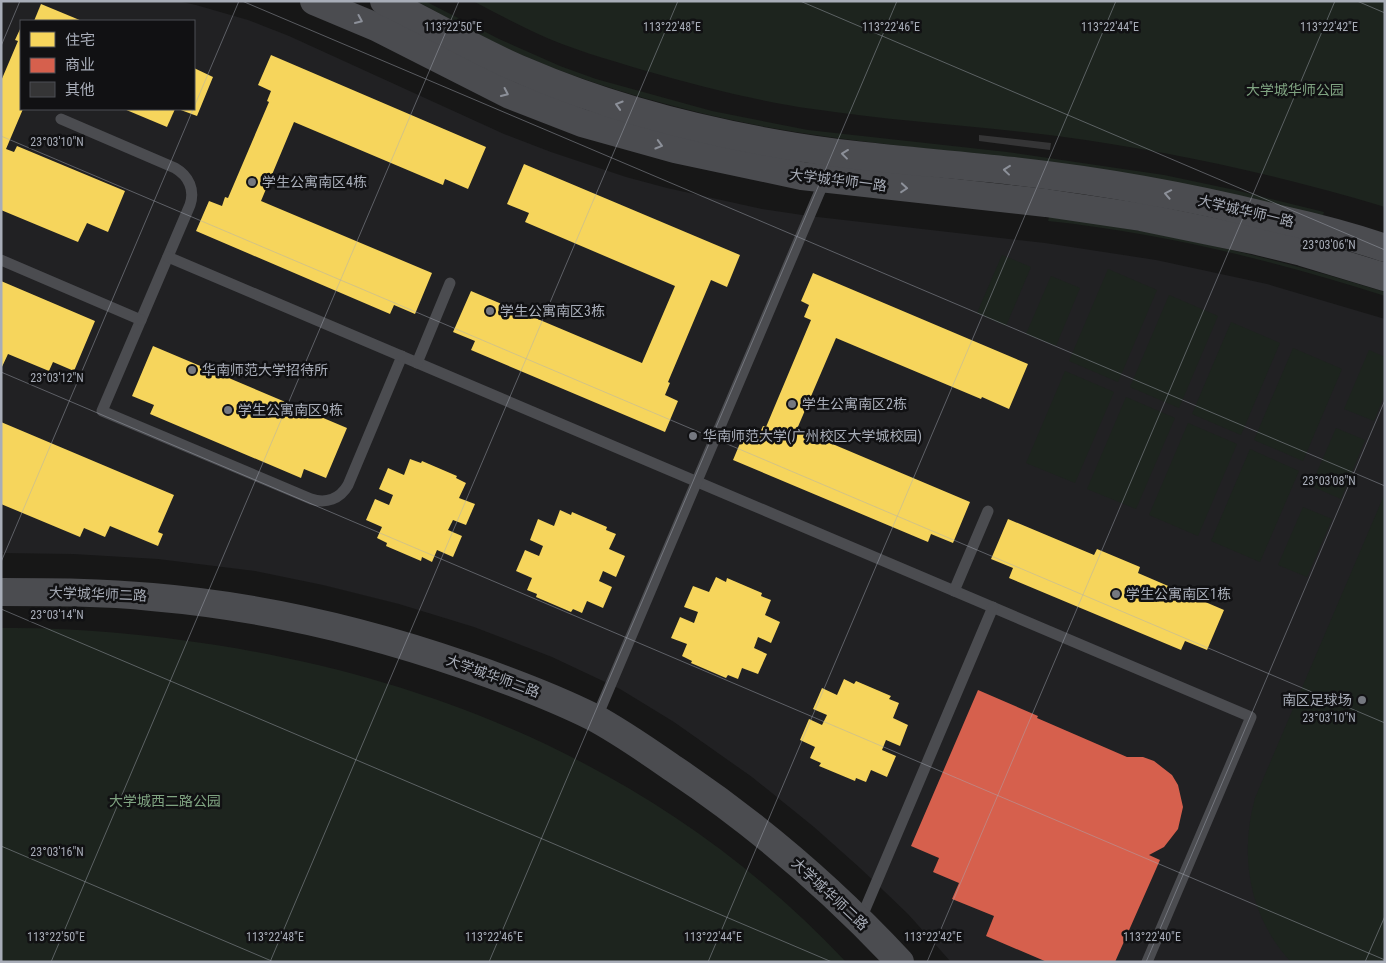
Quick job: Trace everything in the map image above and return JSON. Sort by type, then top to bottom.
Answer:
[{"type":"street","name":"大学城华师一路","points":[[314,1],[376,27],[510,95],[582,123],[702,156],[773,171],[825,179],[1046,203],[1141,217],[1282,248],[1385,277]]},
{"type":"street","name":"大学城华师一路","points":[[384,1],[490,56],[554,84],[619,105],[708,129],[778,144],[831,152],[1012,171],[1146,190],[1326,230],[1385,248]]},
{"type":"street","name":"大学城华师二路","points":[[1,592],[72,592],[154,597],[248,609],[315,622],[388,641],[436,655],[528,688],[596,719],[653,754],[729,807],[813,877],[900,962]]},
{"type":"lane","points":[[61,119],[175,168],[187,178],[191,189],[192,200],[102,411],[320,502],[336,498],[348,485],[402,356]]},
{"type":"lane","points":[[596,719],[825,179]]},
{"type":"lane","points":[[168,257],[1251,717],[1147,962]]},
{"type":"lane","points":[[1,260],[141,320]]},
{"type":"lane","points":[[417,363],[450,283]]},
{"type":"lane","points":[[954,591],[988,510]]},
{"type":"lane","points":[[860,921],[993,608]]},
{"type":"shaded area","name":"华南师范大学(广州校区大学城校园)","points":[[1,1],[177,1],[196,5],[248,20],[289,36],[504,134],[626,177],[667,188],[762,209],[809,216],[1045,243],[1156,260],[1267,284],[1385,319],[1385,962],[951,962],[908,914],[860,868],[814,827],[752,777],[674,722],[620,689],[552,657],[474,627],[399,604],[323,585],[255,571],[158,559],[73,554],[1,553]]},
{"type":"green space","points":[[416,1],[425,1],[499,39],[560,66],[596,79],[712,111],[808,130],[1007,152],[1164,175],[1324,212],[1323,216],[1256,200],[1123,173],[795,132],[709,115],[618,90],[551,67],[514,52]]},
{"type":"green space","name":"大学城华师公园","points":[[473,1],[1385,1],[1385,207],[1304,184],[1181,156],[1057,136],[843,113],[792,106],[749,97],[664,76],[575,49],[536,33]]},
{"type":"green space","points":[[1049,217],[1134,230],[1218,247],[1302,268],[1385,292],[1385,296],[1303,271],[1219,250],[1134,233],[1048,221]]},
{"type":"green space","points":[[1002,255],[1031,267],[1006,326],[977,313]]},
{"type":"green space","points":[[1108,269],[1157,290],[1118,382],[1069,361]]},
{"type":"green space","points":[[1051,276],[1080,288],[1056,346],[1026,334]]},
{"type":"green space","points":[[1169,295],[1218,316],[1179,408],[1130,387]]},
{"type":"green space","points":[[1231,322],[1280,343],[1241,435],[1192,414]]},
{"type":"green space","points":[[1293,348],[1342,369],[1303,461],[1254,440]]},
{"type":"green space","points":[[1369,350],[1385,357],[1385,394],[1374,421],[1344,409]]},
{"type":"green space","points":[[1065,371],[1114,392],[1075,483],[1026,463]]},
{"type":"green space","points":[[1126,397],[1175,418],[1136,509],[1087,489]]},
{"type":"green space","points":[[1188,423],[1237,444],[1198,536],[1149,515]]},
{"type":"green space","points":[[1336,428],[1365,440],[1341,499],[1311,486]]},
{"type":"green space","points":[[1250,449],[1299,471],[1260,562],[1211,541]]},
{"type":"green space","points":[[1385,493],[1385,962],[1291,962],[1265,926],[1257,906],[1248,864],[1250,820],[1255,798]]},
{"type":"green space","points":[[1303,507],[1332,519],[1307,577],[1278,565]]},
{"type":"green space","name":"大学城西二路公园","points":[[1,628],[109,632],[216,645],[305,662],[392,685],[477,715],[558,750],[636,793],[710,842],[780,898],[846,962],[1,962]]},
{"type":"building: 住宅","points":[[41,4],[80,20],[34,20]]},
{"type":"building: 住宅","points":[[20,29],[20,110],[23,110],[6,149],[14,152],[17,146],[125,191],[108,232],[87,223],[78,242],[1,210],[1,81],[18,41],[15,40]]},
{"type":"building: 住宅","name":"学生公寓南区4栋","points":[[271,55],[486,147],[468,189],[445,179],[443,185],[294,122],[261,201],[432,273],[415,314],[394,305],[390,314],[196,231],[209,201],[222,206],[225,197],[228,198],[269,102],[267,101],[271,91],[258,85]]},
{"type":"building: 住宅","points":[[195,68],[213,77],[197,116],[181,110],[195,110]]},
{"type":"building: 住宅","points":[[126,110],[175,110],[167,127]]},
{"type":"building: 住宅","name":"学生公寓南区3栋","points":[[524,164],[740,255],[727,287],[711,280],[668,382],[670,383],[665,395],[678,401],[665,432],[471,350],[475,341],[453,332],[471,291],[642,363],[675,286],[525,222],[529,213],[507,204]]},
{"type":"building: 住宅","name":"学生公寓南区2栋","points":[[813,273],[1028,364],[1009,409],[836,338],[797,429],[970,502],[953,543],[931,534],[928,542],[733,460],[746,429],[759,435],[763,426],[766,427],[811,320],[804,317],[809,305],[801,301]]},
{"type":"building: 住宅","points":[[1,281],[95,321],[74,371],[53,362],[49,371],[8,354],[1,369]]},
{"type":"building: 住宅","name":"学生公寓南区9栋","points":[[153,346],[347,428],[326,478],[304,469],[301,478],[150,414],[154,405],[132,396]]},
{"type":"building: 住宅","points":[[1,422],[174,495],[158,532],[163,534],[158,546],[110,526],[105,537],[84,528],[80,537],[1,504]]},
{"type":"building: 住宅","points":[[410,459],[421,463],[422,461],[457,476],[456,478],[466,483],[459,498],[475,504],[466,525],[453,520],[448,530],[462,536],[453,557],[437,550],[432,562],[422,557],[421,561],[386,546],[387,543],[377,538],[382,527],[366,520],[375,499],[389,505],[393,495],[379,489],[388,468],[404,475]]},
{"type":"building: 住宅","points":[[560,510],[571,515],[572,512],[607,527],[606,530],[616,534],[609,549],[625,556],[616,577],[603,571],[599,581],[612,587],[603,608],[587,601],[582,613],[573,609],[571,612],[536,597],[537,594],[527,590],[532,578],[516,571],[525,550],[539,556],[543,546],[530,540],[538,519],[554,526]]},
{"type":"building: 住宅","name":"学生公寓南区1栋","points":[[1008,519],[1094,555],[1097,549],[1140,567],[1138,573],[1224,610],[1207,650],[1185,641],[1181,650],[1009,578],[1013,568],[991,559]]},
{"type":"building: 住宅","points":[[716,577],[726,582],[727,578],[762,593],[761,596],[771,600],[765,615],[780,622],[771,643],[758,637],[754,648],[767,654],[758,674],[742,668],[738,679],[728,675],[726,678],[691,663],[692,661],[682,656],[687,644],[671,638],[680,617],[694,623],[698,612],[684,607],[693,586],[709,592]]},
{"type":"building: 住宅","points":[[844,679],[854,684],[856,681],[891,696],[889,699],[899,703],[893,718],[908,725],[900,746],[886,740],[882,750],[896,756],[887,777],[871,770],[866,782],[856,778],[855,781],[819,766],[821,763],[810,758],[815,747],[800,740],[809,719],[822,725],[827,715],[813,709],[822,688],[837,695]]},
{"type":"building: 商业","points":[[978,690],[1127,757],[1143,757],[1154,761],[1172,775],[1178,785],[1183,807],[1178,829],[1164,847],[1149,855],[1160,860],[1115,962],[1047,962],[986,936],[994,916],[952,899],[959,883],[933,872],[939,858],[911,846]]},
{"type":"building: 其他","points":[[979,135],[1051,143],[1050,150],[979,141]]},
{"type":"place","name":"学生公寓南区4栋","points":[[252,182]]},
{"type":"place","name":"学生公寓南区3栋","points":[[490,311]]},
{"type":"place","name":"华南师范大学招待所","points":[[192,370]]},
{"type":"place","name":"学生公寓南区2栋","points":[[792,404]]},
{"type":"place","name":"学生公寓南区9栋","points":[[228,410]]},
{"type":"place","name":"华南师范大学(广州校区大学城校园)","points":[[693,436]]},
{"type":"place","name":"学生公寓南区1栋","points":[[1116,594]]},
{"type":"place","name":"南区足球场","points":[[1362,700]]}]
